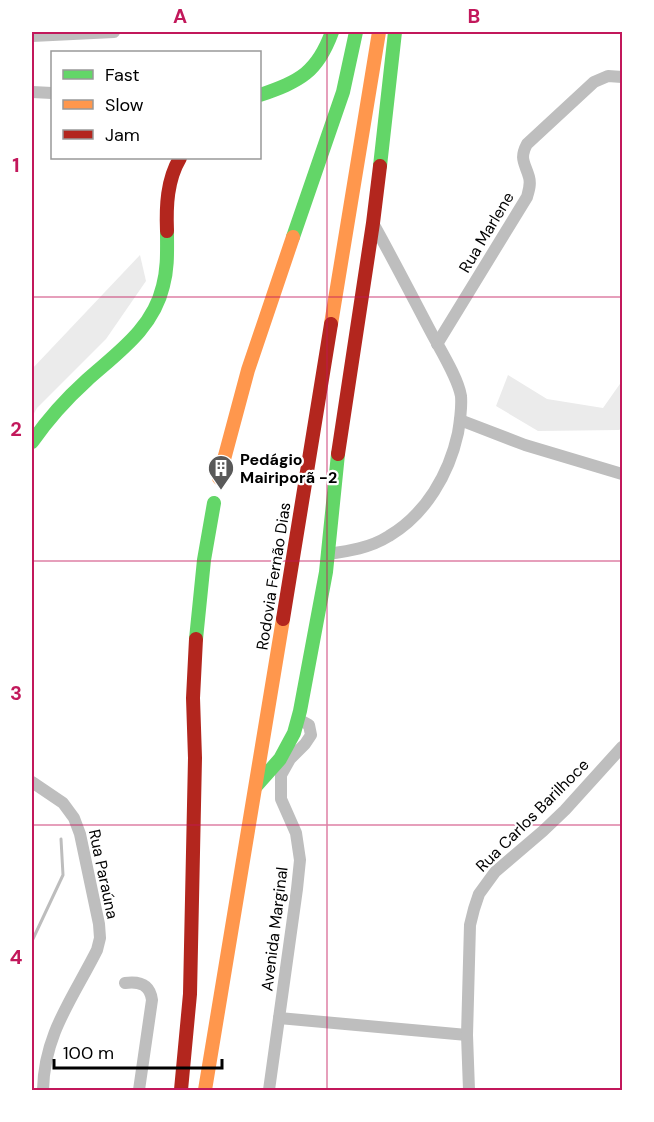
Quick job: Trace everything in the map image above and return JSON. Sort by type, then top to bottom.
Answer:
[{"type":"main road","points":[[261,95],[308,74],[318,63],[332,32]]},
{"type":"main road","points":[[219,478],[248,370],[343,92],[356,32]]},
{"type":"main road","name":"Rodovia Fernão Dias","points":[[205,1090],[379,32]]},
{"type":"main road","points":[[256,786],[280,759],[294,733],[320,605],[328,554],[340,440],[373,223],[395,32]]},
{"type":"main road","points":[[32,442],[64,403],[131,341],[147,323],[158,303],[166,270],[168,208],[172,174],[180,159]]},
{"type":"main road","points":[[181,1090],[190,994],[195,758],[193,698],[197,623],[204,560],[214,503]]},
{"type":"street","points":[[32,36],[114,32]]},
{"type":"street","name":"Rua Marlene","points":[[437,344],[527,197],[530,183],[522,155],[527,144],[594,82],[608,76],[622,77]]},
{"type":"street","points":[[32,92],[51,93]]},
{"type":"street","points":[[328,554],[374,544],[390,536],[424,506],[446,472],[460,420],[461,395],[452,370],[373,223]]},
{"type":"street","points":[[460,420],[525,445],[622,474]]},
{"type":"street","name":"Avenida Marginal","points":[[269,1090],[300,860],[296,833],[281,799],[281,775],[290,759],[311,735],[309,726],[298,719]]},
{"type":"street","name":"Rua Carlos Barilhoce","points":[[469,1090],[467,1035],[470,925],[479,894],[495,872],[566,810],[622,747]]},
{"type":"street","name":"Rua Paraúna","points":[[32,782],[63,803],[74,818],[80,834],[100,938],[97,950],[57,1024],[44,1067],[43,1090]]},
{"type":"street","points":[[125,982],[139,982],[144,985],[151,994],[152,1000],[139,1090]]},
{"type":"street","points":[[279,1018],[467,1035]]},
{"type":"shaded area","points":[[140,255],[146,281],[106,339],[37,408],[32,417],[32,369]]},
{"type":"shaded area","points":[[508,375],[547,399],[603,408],[622,381],[622,428],[619,430],[538,431],[496,406]]},
{"type":"waterway","points":[[32,941],[63,875],[61,839]]},
{"type":"traffic: fast","points":[[261,95],[286,85],[305,74],[320,57],[332,32]]},
{"type":"traffic: fast","points":[[293,237],[343,92],[356,32]]},
{"type":"traffic: fast","points":[[380,166],[395,32]]},
{"type":"traffic: fast","points":[[32,442],[65,402],[122,350],[151,315],[165,279],[167,231]]},
{"type":"traffic: fast","points":[[256,786],[280,759],[294,733],[300,711],[326,572],[338,454]]},
{"type":"traffic: fast","points":[[196,639],[204,560],[214,503]]},
{"type":"traffic: slow","points":[[331,324],[379,32]]},
{"type":"traffic: slow","points":[[219,478],[248,370],[293,237]]},
{"type":"traffic: slow","points":[[205,1090],[283,619]]},
{"type":"traffic: jam","points":[[167,231],[168,193],[172,175],[180,159]]},
{"type":"traffic: jam","points":[[338,454],[380,166]]},
{"type":"traffic: jam","points":[[283,619],[331,324]]},
{"type":"traffic: jam","points":[[181,1090],[190,994],[195,758],[193,698],[196,639]]},
{"type":"place","name":"Pedágio Mairiporã -2","points":[[221,491]]}]
